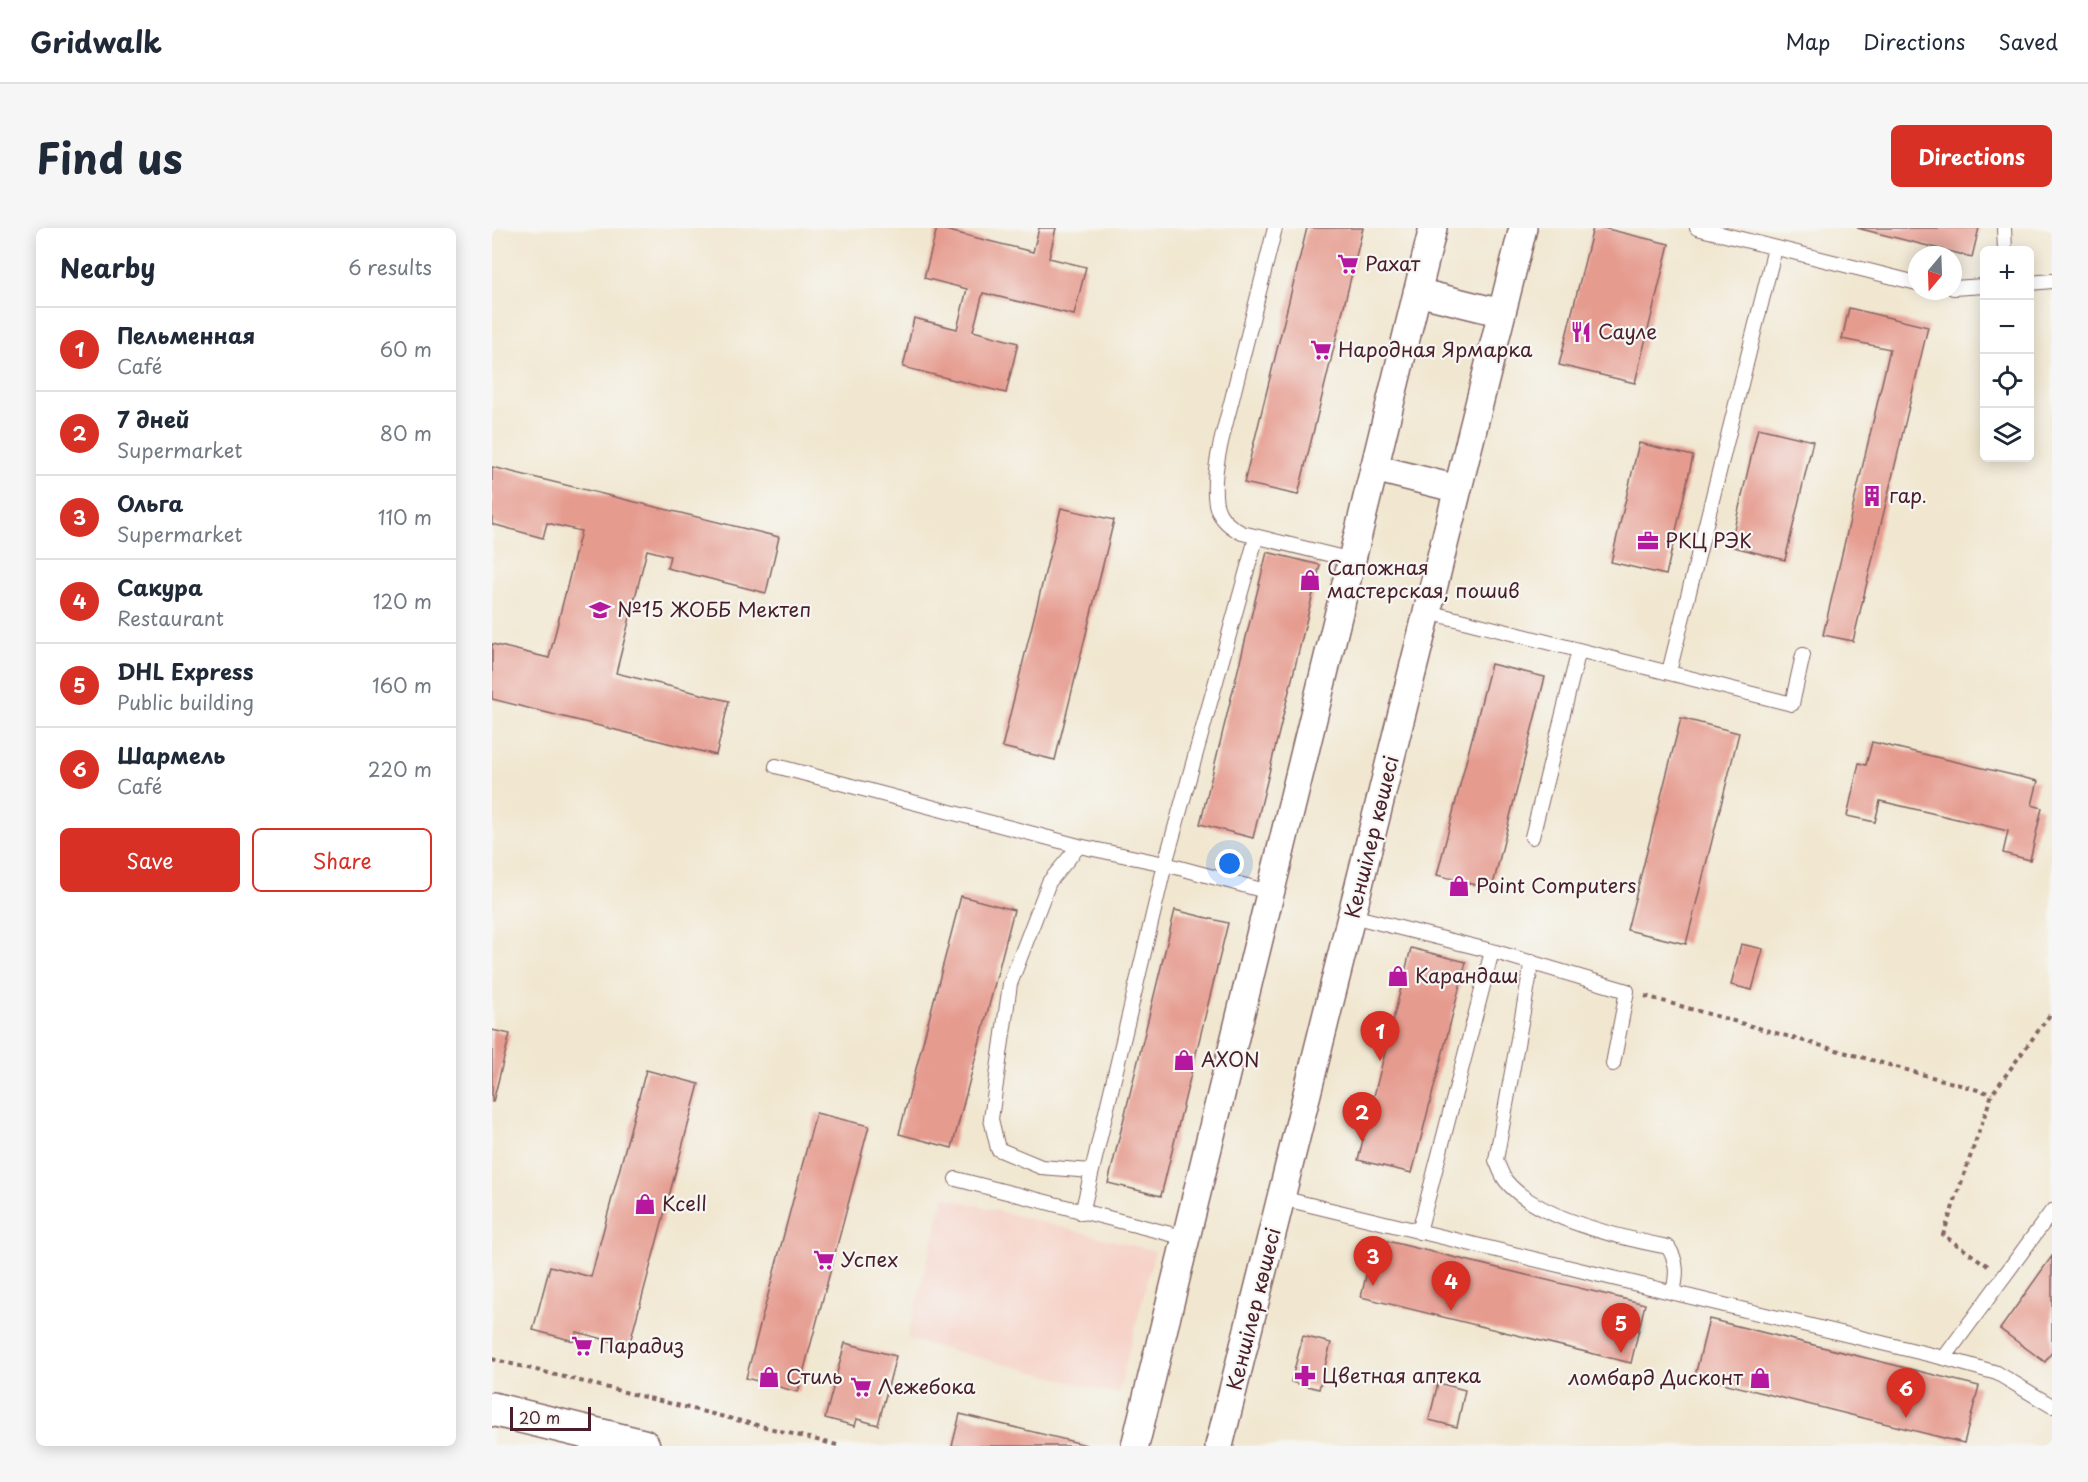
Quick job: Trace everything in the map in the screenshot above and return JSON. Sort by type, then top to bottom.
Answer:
[{"type":"main road","points":[[492,1409],[643,1446]]},
{"type":"street","points":[[1135,1446],[1433,228]]},
{"type":"street","name":"Кеншілер көшесі","points":[[1220,1446],[1523,228]]},
{"type":"street","points":[[1417,292],[1502,313]]},
{"type":"street","points":[[1374,468],[1458,489]]},
{"type":"lane","points":[[1275,228],[1222,441],[1215,478],[1216,505],[1222,519],[1232,528],[1256,538],[1352,560]]},
{"type":"lane","points":[[1697,228],[1908,281]]},
{"type":"lane","points":[[2004,228],[2005,246]]},
{"type":"lane","points":[[1669,672],[1775,248]]},
{"type":"lane","points":[[2034,283],[2052,281]]},
{"type":"lane","points":[[1962,287],[1980,286]]},
{"type":"lane","points":[[1082,1213],[1165,864],[1256,538]]},
{"type":"lane","points":[[1428,612],[1792,704],[1803,655]]},
{"type":"lane","points":[[1532,837],[1579,650]]},
{"type":"lane","points":[[776,766],[1078,846],[1165,864],[1269,892]]},
{"type":"lane","points":[[1078,846],[1049,882],[1010,984],[991,1119],[998,1149],[1041,1167],[1091,1171]]},
{"type":"lane","points":[[1352,916],[1492,951],[1627,991],[1613,1064]]},
{"type":"lane","points":[[1419,1232],[1492,951]]},
{"type":"lane","points":[[1532,962],[1496,1160],[1506,1181],[1527,1198],[1559,1217],[1636,1241],[1668,1247],[1676,1258],[1677,1270],[1673,1293]]},
{"type":"lane","points":[[956,1179],[1186,1239]]},
{"type":"lane","points":[[1281,1198],[1944,1358],[1997,1373],[2052,1406]]},
{"type":"lane","points":[[1944,1358],[2052,1211]]},
{"type":"path","points":[[1627,991],[1992,1094]]},
{"type":"path","points":[[2003,1277],[1943,1235],[1992,1094],[2052,1012]]},
{"type":"path","points":[[492,1359],[841,1446]]},
{"type":"shaded area","points":[[944,1197],[1155,1251],[1118,1394],[907,1339]]},
{"type":"building","points":[[937,228],[1033,252],[1039,228],[1056,228],[1049,258],[1086,267],[1074,315],[983,293],[973,331],[1018,343],[1006,393],[903,367],[914,318],[957,329],[967,289],[924,278]]},
{"type":"building","points":[[1307,228],[1363,228],[1298,495],[1244,483]]},
{"type":"building","points":[[1593,228],[1603,228],[1669,244],[1635,383],[1559,365]]},
{"type":"building","points":[[1857,228],[1979,228],[1972,257],[1962,254],[1962,246],[1928,246]]},
{"type":"building","name":"гар.","points":[[1849,308],[1928,327],[1853,641],[1823,635],[1890,349],[1842,339]]},
{"type":"building","points":[[1758,428],[1813,441],[1785,560],[1730,546]]},
{"type":"building","points":[[1639,443],[1693,456],[1666,575],[1611,562]]},
{"type":"building","points":[[492,467],[779,537],[766,593],[667,568],[670,556],[647,550],[616,673],[729,701],[716,755],[492,699],[492,644],[549,658],[581,531],[547,523],[543,538],[492,524]]},
{"type":"building","points":[[1061,508],[1114,520],[1055,760],[1002,747]]},
{"type":"building","points":[[1267,552],[1320,565],[1253,838],[1200,824]]},
{"type":"building","points":[[1491,664],[1545,677],[1492,889],[1437,875]]},
{"type":"building","points":[[1681,718],[1739,733],[1686,944],[1627,930]]},
{"type":"building","points":[[1872,742],[2038,781],[2032,805],[2042,808],[2030,860],[2003,853],[2008,831],[1880,801],[1875,822],[1847,816],[1859,763],[1866,765]]},
{"type":"building","points":[[961,896],[1014,910],[952,1148],[899,1134]]},
{"type":"building","points":[[1175,910],[1228,923],[1161,1196],[1108,1183]]},
{"type":"building","points":[[1741,944],[1763,949],[1752,990],[1731,985]]},
{"type":"building","points":[[1411,948],[1466,962],[1412,1173],[1358,1160]]},
{"type":"building","points":[[492,1030],[510,1034],[493,1102],[492,1102]]},
{"type":"building","points":[[646,1070],[699,1084],[629,1346],[577,1332],[574,1341],[533,1330],[550,1266],[591,1277]]},
{"type":"building","points":[[816,1113],[869,1126],[798,1392],[746,1378]]},
{"type":"building","points":[[1375,1238],[1645,1304],[1631,1363],[1361,1297]]},
{"type":"building","points":[[2052,1256],[2052,1352],[2045,1362],[2000,1329]]},
{"type":"building","points":[[1709,1319],[1979,1386],[1964,1443],[1695,1376]]},
{"type":"building","points":[[1303,1336],[1331,1343],[1319,1389],[1291,1382]]},
{"type":"building","name":"Лежебока","points":[[845,1343],[896,1356],[878,1425],[857,1419],[855,1426],[825,1418]]},
{"type":"building","points":[[1438,1383],[1465,1390],[1457,1427],[1429,1420]]},
{"type":"building","points":[[960,1414],[1087,1445],[1087,1446],[952,1446]]},
{"type":"place","name":"Рахат","points":[[1348,264]]},
{"type":"place","name":"Сауле","points":[[1581,332]]},
{"type":"place","name":"Народная Ярмарка","points":[[1321,350]]},
{"type":"place","name":"гар.","points":[[1872,496]]},
{"type":"place","name":"РКЦ РЭК","points":[[1648,541]]},
{"type":"place","name":"Сапожная мастерская, пошив","points":[[1310,580]]},
{"type":"place","name":"№15 ЖОББ Мектеп","points":[[600,610]]},
{"type":"place","name":"Point Computers","points":[[1459,886]]},
{"type":"place","name":"Карандаш","points":[[1398,976]]},
{"type":"place","name":"AXON","points":[[1184,1060]]},
{"type":"place","name":"Пельменная","points":[[1380,1061]]},
{"type":"place","name":"7 дней","points":[[1362,1142]]},
{"type":"place","name":"Kcell","points":[[645,1204]]},
{"type":"place","name":"Успех","points":[[824,1260]]},
{"type":"place","name":"Ольга","points":[[1373,1286]]},
{"type":"place","name":"Сакура","points":[[1451,1311]]},
{"type":"place","name":"Парадиз","points":[[582,1346]]},
{"type":"place","name":"DHL Express","points":[[1621,1353]]},
{"type":"place","name":"Цветная аптека","points":[[1305,1376]]},
{"type":"place","name":"Стиль","points":[[769,1377]]},
{"type":"place","name":"ломбард Дисконт","points":[[1760,1378]]},
{"type":"place","name":"Лежебока","points":[[861,1387]]},
{"type":"place","name":"Шармель","points":[[1906,1418]]}]
